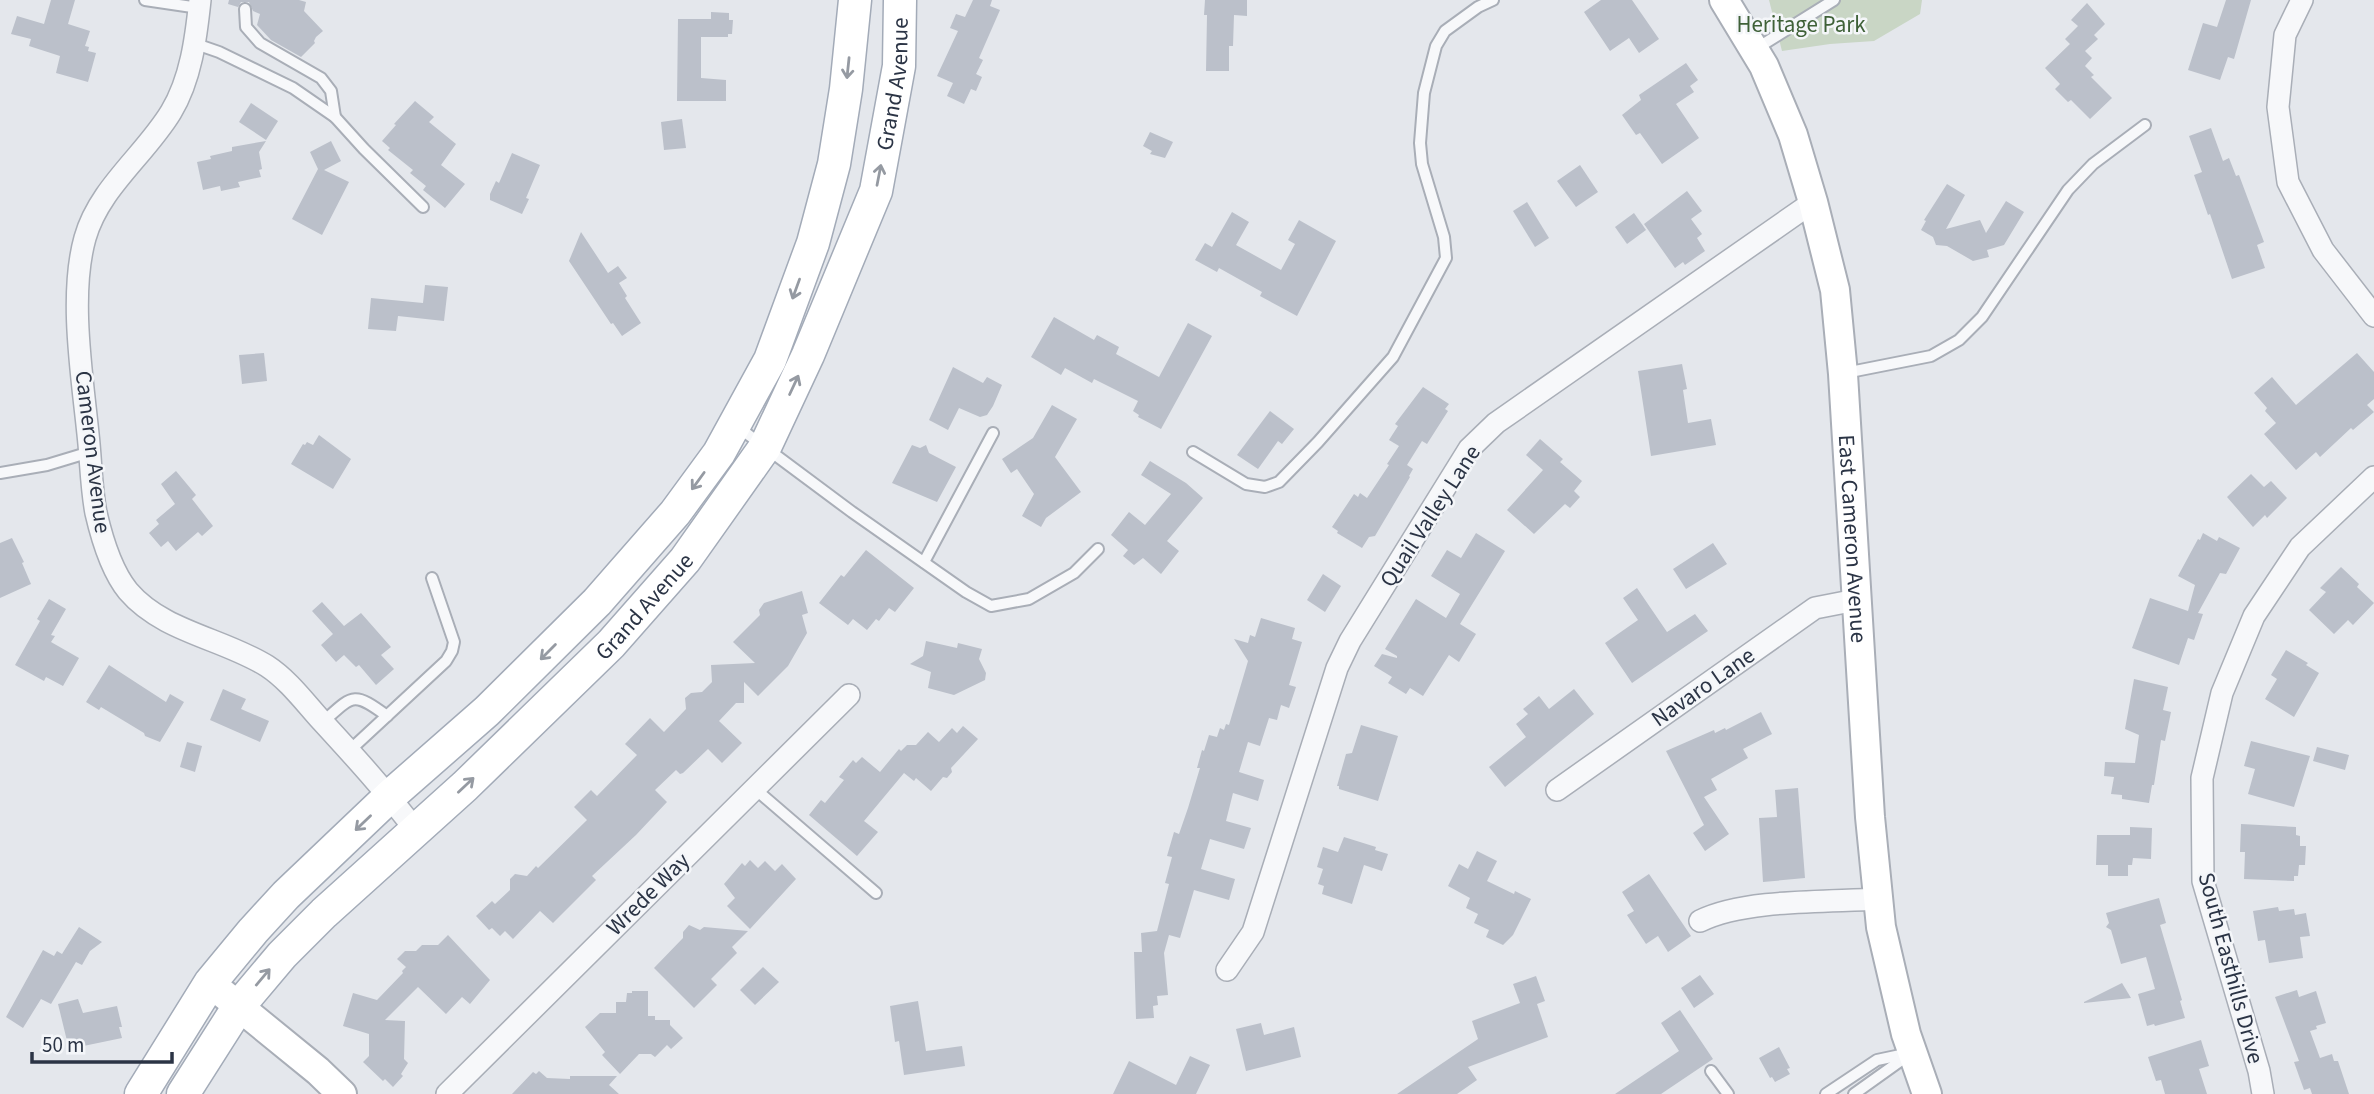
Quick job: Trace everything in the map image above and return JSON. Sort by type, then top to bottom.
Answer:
[{"type":"main road","name":"Grand Avenue","points":[[141,1094],[210,983],[286,895],[390,796],[487,711],[597,602],[675,513],[719,453],[733,423],[770,360],[813,243],[834,163],[846,89],[855,0]]},
{"type":"main road","name":"Grand Avenue","points":[[183,1094],[239,1006],[282,955],[465,786],[611,643],[685,560],[765,447],[808,355],[876,191],[899,66],[900,0]]},
{"type":"main road","name":"East Cameron Avenue","points":[[1724,0],[1764,66],[1793,135],[1814,202],[1835,290],[1843,374],[1869,806],[1881,927],[1906,1034],[1927,1094]]},
{"type":"main road","points":[[210,983],[318,1070],[342,1094]]},
{"type":"street","points":[[2302,0],[2285,35],[2278,107],[2288,183],[2323,250],[2374,316]]},
{"type":"street","name":"Cameron Avenue","points":[[199,4],[185,83],[173,110],[104,198],[85,237],[78,280],[80,359],[96,511],[107,553],[127,589],[151,613],[244,653],[269,667],[290,686],[390,796],[416,831]]},
{"type":"street","name":"Quail Valley Lane","points":[[1227,970],[1253,932],[1337,668],[1350,641],[1469,449],[1496,423],[1814,202]]},
{"type":"street","name":"South Easthills Drive","points":[[2263,1094],[2259,1071],[2203,881],[2202,778],[2222,693],[2254,616],[2300,547],[2374,477]]},
{"type":"street","name":"Navaro Lane","points":[[1557,790],[1815,608],[1856,600]]},
{"type":"street","name":"Wrede Way","points":[[446,1094],[849,695]]},
{"type":"street","points":[[1700,921],[1718,912],[1746,907],[1878,899]]},
{"type":"lane","points":[[145,0],[199,4]]},
{"type":"lane","points":[[1193,452],[1246,484],[1265,487],[1279,482],[1393,357],[1446,258],[1444,237],[1422,163],[1420,143],[1424,93],[1436,46],[1445,31],[1478,7],[1493,0]]},
{"type":"lane","points":[[1754,50],[1834,0]]},
{"type":"lane","points":[[246,9],[246,27],[260,43],[321,78],[331,91],[335,117]]},
{"type":"lane","points":[[194,43],[219,52],[293,88],[335,117],[423,206]]},
{"type":"lane","points":[[1843,374],[1931,356],[1959,340],[1982,317],[2068,190],[2093,164],[2145,125]]},
{"type":"lane","points":[[733,423],[852,512],[990,606],[1030,599],[1074,573],[1098,549]]},
{"type":"lane","points":[[924,562],[993,433]]},
{"type":"lane","points":[[0,474],[47,465],[90,452]]},
{"type":"lane","points":[[349,751],[446,661],[452,651],[454,642],[451,631],[432,578]]},
{"type":"lane","points":[[323,722],[349,700],[357,698],[387,716]]},
{"type":"lane","points":[[754,788],[876,893]]},
{"type":"lane","points":[[1826,1094],[1877,1060],[1912,1052]]},
{"type":"lane","points":[[1853,1094],[1912,1052]]},
{"type":"lane","points":[[1711,1071],[1728,1094]]},
{"type":"green space","name":"Heritage Park","points":[[1769,0],[1922,0],[1920,14],[1874,41],[1782,51]]},
{"type":"building","points":[[51,0],[75,0],[68,24],[90,31],[85,46],[89,47],[88,51],[96,53],[88,82],[56,73],[60,56],[29,46],[31,39],[11,34],[17,16],[44,24]]},
{"type":"building","points":[[229,0],[306,2],[304,11],[323,31],[301,57],[271,40],[257,25],[260,14],[253,11],[249,2],[241,2],[238,7],[228,4]]},
{"type":"building","points":[[973,0],[992,0],[990,6],[1000,10],[979,58],[983,60],[976,74],[982,77],[976,91],[971,89],[964,104],[947,96],[953,83],[937,76],[958,31],[950,28],[956,14],[965,17]]},
{"type":"building","points":[[1205,0],[1247,0],[1247,16],[1234,15],[1233,46],[1229,46],[1229,71],[1206,71]]},
{"type":"building","points":[[1601,0],[1632,0],[1659,39],[1639,53],[1629,38],[1610,51],[1584,12]]},
{"type":"building","points":[[2226,0],[2251,0],[2234,59],[2228,57],[2220,80],[2188,70],[2203,23],[2217,27]]},
{"type":"building","points":[[2087,3],[2105,24],[2094,35],[2098,39],[2085,51],[2092,58],[2085,66],[2094,75],[2091,77],[2112,98],[2090,119],[2055,89],[2060,84],[2045,68],[2070,44],[2065,39],[2078,26],[2071,20]]},
{"type":"building","points":[[711,12],[729,13],[729,20],[733,20],[732,34],[728,34],[728,37],[701,37],[701,78],[726,80],[726,101],[677,101],[678,19],[711,19]]},
{"type":"building","points":[[1686,63],[1698,80],[1690,86],[1694,92],[1676,104],[1699,138],[1662,164],[1640,133],[1636,135],[1622,115],[1641,100],[1639,95]]},
{"type":"building","points":[[415,101],[434,117],[429,122],[456,144],[441,165],[465,184],[445,208],[423,190],[426,186],[410,173],[413,170],[388,150],[390,148],[382,141]]},
{"type":"building","points":[[251,103],[278,121],[266,140],[239,122]]},
{"type":"building","points":[[682,119],[686,148],[664,150],[661,122]]},
{"type":"building","points":[[2211,128],[2223,161],[2229,158],[2236,176],[2239,175],[2264,242],[2257,245],[2265,268],[2232,279],[2194,175],[2202,172],[2189,136]]},
{"type":"building","points":[[1150,132],[1173,142],[1165,158],[1150,154],[1152,151],[1143,146]]},
{"type":"building","points":[[266,141],[259,152],[261,177],[238,182],[240,187],[221,191],[220,186],[203,190],[197,162],[232,151],[232,147]]},
{"type":"building","points":[[331,141],[341,161],[324,170],[349,182],[322,235],[292,219],[318,169],[310,152]]},
{"type":"building","points":[[512,153],[540,165],[522,214],[490,200],[496,181],[499,183]]},
{"type":"building","points":[[1580,165],[1598,192],[1576,207],[1557,181]]},
{"type":"building","points":[[1947,184],[1965,195],[1946,229],[1980,220],[1986,233],[2006,201],[2024,212],[2004,245],[1987,250],[1989,257],[1973,261],[1947,246],[1936,245],[1933,237],[1921,230],[1926,221],[1924,220]]},
{"type":"building","points":[[1687,191],[1702,211],[1691,219],[1702,234],[1697,238],[1705,251],[1685,265],[1683,262],[1675,268],[1644,224]]},
{"type":"building","points":[[1527,202],[1549,238],[1535,247],[1513,211]]},
{"type":"building","points":[[1232,212],[1249,222],[1236,245],[1281,270],[1295,244],[1288,240],[1299,220],[1336,241],[1297,316],[1260,296],[1262,292],[1219,268],[1217,272],[1195,260],[1205,243],[1212,247]]},
{"type":"building","points":[[1634,213],[1646,230],[1627,244],[1615,227]]},
{"type":"building","points":[[581,232],[608,273],[618,266],[627,278],[619,283],[641,323],[622,336],[569,261]]},
{"type":"building","points":[[425,285],[448,287],[444,321],[398,316],[396,331],[368,329],[371,298],[423,303]]},
{"type":"building","points":[[1054,317],[1094,340],[1097,335],[1119,347],[1116,354],[1159,377],[1188,323],[1212,336],[1161,429],[1138,417],[1133,411],[1138,401],[1094,379],[1092,383],[1065,368],[1061,375],[1031,357]]},
{"type":"building","points":[[264,353],[267,381],[242,384],[239,355]]},
{"type":"building","points":[[2357,353],[2374,372],[2374,399],[2367,405],[2374,412],[2353,430],[2351,428],[2320,457],[2316,452],[2296,470],[2264,434],[2276,423],[2254,393],[2272,377],[2296,405]]},
{"type":"building","points":[[1682,364],[1687,389],[1683,390],[1688,423],[1711,419],[1716,445],[1651,456],[1638,371]]},
{"type":"building","points":[[953,367],[983,383],[987,377],[1002,385],[987,415],[980,417],[959,408],[948,430],[929,420]]},
{"type":"building","points":[[1423,387],[1449,404],[1445,409],[1448,411],[1427,444],[1422,441],[1407,465],[1413,469],[1410,477],[1375,536],[1369,537],[1362,548],[1332,527],[1354,494],[1358,497],[1360,493],[1367,498],[1389,465],[1387,464],[1399,446],[1389,440],[1398,426],[1395,424]]},
{"type":"building","points":[[1052,405],[1077,419],[1055,457],[1081,492],[1046,518],[1041,527],[1022,516],[1034,494],[1017,469],[1011,473],[1002,459],[1033,438]]},
{"type":"building","points":[[1270,411],[1294,429],[1282,444],[1278,441],[1258,469],[1237,455]]},
{"type":"building","points":[[319,435],[351,459],[333,489],[291,464],[303,444],[307,442],[313,445]]},
{"type":"building","points":[[1540,439],[1563,459],[1560,462],[1582,481],[1574,491],[1580,497],[1570,508],[1565,504],[1534,534],[1507,510],[1543,470],[1526,455]]},
{"type":"building","points":[[912,445],[920,448],[926,445],[929,453],[956,467],[937,502],[892,483]]},
{"type":"building","points":[[1150,461],[1186,483],[1203,498],[1167,541],[1179,551],[1161,574],[1143,558],[1134,565],[1123,556],[1128,550],[1111,535],[1129,512],[1145,525],[1171,494],[1141,475]]},
{"type":"building","points":[[176,471],[196,495],[192,499],[213,526],[202,536],[198,532],[176,551],[168,541],[161,547],[149,533],[159,524],[156,520],[175,504],[161,484]]},
{"type":"building","points":[[2251,474],[2264,487],[2271,481],[2287,498],[2267,518],[2265,515],[2253,527],[2227,497]]},
{"type":"building","points":[[1476,533],[1505,551],[1460,624],[1476,634],[1459,662],[1449,655],[1423,696],[1410,688],[1406,694],[1388,683],[1392,677],[1374,666],[1382,654],[1397,658],[1385,649],[1416,599],[1446,618],[1460,594],[1431,576],[1447,550],[1461,558]]},
{"type":"building","points":[[2203,533],[2217,541],[2219,537],[2240,548],[2226,574],[2220,573],[2198,613],[2203,614],[2194,640],[2188,638],[2179,665],[2132,648],[2150,598],[2188,611],[2195,585],[2178,576]]},
{"type":"building","points":[[12,538],[31,584],[0,598],[0,543]]},
{"type":"building","points":[[1713,543],[1727,564],[1686,589],[1673,569]]},
{"type":"building","points":[[866,550],[914,588],[895,612],[889,608],[879,621],[876,619],[867,630],[853,619],[848,625],[819,603],[841,575],[844,577]]},
{"type":"building","points":[[2341,567],[2374,603],[2353,625],[2348,620],[2334,634],[2309,610],[2326,592],[2320,588]]},
{"type":"building","points":[[1323,574],[1341,586],[1325,612],[1307,600]]},
{"type":"building","points":[[1637,588],[1667,632],[1695,614],[1708,631],[1632,683],[1605,643],[1638,620],[1623,598]]},
{"type":"building","points":[[802,591],[808,613],[802,615],[807,633],[788,666],[758,696],[744,682],[744,703],[736,703],[719,721],[742,743],[722,763],[708,749],[683,773],[680,774],[676,770],[655,790],[667,802],[592,876],[596,880],[553,923],[540,911],[513,939],[505,931],[500,936],[492,928],[489,930],[476,916],[492,901],[495,904],[510,890],[510,879],[515,874],[527,876],[536,866],[538,868],[587,820],[574,807],[591,790],[597,796],[637,755],[625,744],[650,718],[664,732],[686,709],[685,698],[691,693],[702,692],[712,682],[711,665],[755,663],[733,642],[760,615],[759,610],[764,603]]},
{"type":"building","points":[[49,599],[66,609],[51,635],[55,636],[51,642],[79,658],[63,686],[46,677],[44,681],[15,665]]},
{"type":"building","points":[[322,602],[344,626],[361,613],[391,647],[381,655],[394,669],[376,685],[359,665],[356,667],[344,655],[336,662],[321,645],[333,634],[312,611]]},
{"type":"building","points":[[1261,618],[1295,628],[1292,639],[1302,642],[1289,685],[1296,687],[1289,708],[1281,705],[1277,720],[1269,718],[1260,746],[1248,742],[1239,772],[1264,780],[1258,801],[1233,793],[1226,821],[1251,828],[1244,849],[1210,839],[1201,869],[1235,879],[1229,900],[1194,890],[1180,938],[1169,935],[1164,953],[1168,995],[1157,996],[1158,1005],[1153,1006],[1154,1018],[1136,1019],[1134,952],[1142,952],[1141,933],[1157,931],[1169,884],[1165,883],[1172,857],[1167,856],[1174,832],[1179,834],[1188,808],[1200,768],[1197,768],[1202,750],[1204,751],[1209,735],[1217,737],[1220,728],[1224,730],[1226,724],[1229,725],[1248,661],[1234,639],[1248,643],[1250,635],[1255,637]]},
{"type":"building","points":[[926,641],[957,648],[958,643],[982,649],[979,659],[986,673],[985,680],[954,695],[928,688],[931,672],[910,664],[923,656]]},
{"type":"building","points":[[2286,650],[2319,673],[2294,717],[2265,699],[2277,679],[2271,675]]},
{"type":"building","points":[[109,665],[166,702],[170,694],[184,702],[160,742],[145,736],[101,707],[99,710],[86,702]]},
{"type":"building","points":[[2134,679],[2168,687],[2163,710],[2171,712],[2165,741],[2161,740],[2149,803],[2122,799],[2122,795],[2111,794],[2114,777],[2104,776],[2105,762],[2135,763],[2139,735],[2125,729]]},
{"type":"building","points":[[223,689],[246,699],[241,709],[269,721],[260,742],[210,720]]},
{"type":"building","points":[[1574,689],[1594,714],[1505,787],[1489,767],[1526,737],[1516,724],[1528,714],[1523,709],[1539,696],[1549,709]]},
{"type":"building","points":[[1761,712],[1772,734],[1743,749],[1748,758],[1711,779],[1717,790],[1704,797],[1729,834],[1705,851],[1693,833],[1704,825],[1666,751],[1714,730],[1715,733],[1725,728],[1726,730]]},
{"type":"building","points":[[1361,725],[1398,736],[1378,801],[1339,789],[1337,786],[1346,754],[1352,753]]},
{"type":"building","points":[[963,726],[978,739],[951,768],[952,772],[947,778],[943,777],[931,791],[916,778],[914,781],[904,773],[864,821],[878,832],[857,856],[809,815],[821,800],[825,803],[844,780],[839,777],[853,760],[856,763],[862,757],[880,772],[899,749],[901,751],[907,745],[916,745],[928,732],[939,742],[952,728],[957,733]]},
{"type":"building","points":[[2251,741],[2310,756],[2294,807],[2248,794],[2255,769],[2244,766]]},
{"type":"building","points":[[187,742],[202,746],[195,772],[180,767]]},
{"type":"building","points":[[2317,747],[2349,755],[2345,770],[2313,761]]},
{"type":"building","points":[[1798,788],[1805,878],[1763,882],[1759,818],[1777,817],[1775,790]]},
{"type":"building","points":[[2241,824],[2296,827],[2300,846],[2306,846],[2305,865],[2299,865],[2298,876],[2294,876],[2294,881],[2244,879],[2245,852],[2240,852]]},
{"type":"building","points":[[2130,827],[2152,828],[2151,859],[2133,858],[2132,865],[2128,865],[2128,876],[2108,876],[2108,865],[2096,865],[2097,835],[2130,835]]},
{"type":"building","points":[[1344,837],[1376,847],[1375,850],[1388,854],[1382,871],[1364,865],[1352,904],[1322,894],[1324,886],[1318,884],[1323,869],[1317,867],[1323,847],[1338,852]]},
{"type":"building","points":[[1477,851],[1497,861],[1487,881],[1531,899],[1513,935],[1503,945],[1486,937],[1489,930],[1474,923],[1478,914],[1466,908],[1470,898],[1448,886],[1459,864],[1468,869]]},
{"type":"building","points":[[750,860],[758,868],[765,861],[775,871],[782,864],[796,879],[750,929],[727,906],[735,898],[724,884],[742,863],[745,866]]},
{"type":"building","points":[[1649,874],[1691,936],[1668,952],[1658,936],[1646,944],[1627,915],[1634,911],[1622,892]]},
{"type":"building","points":[[2159,898],[2166,923],[2160,925],[2185,1018],[2147,1026],[2138,994],[2155,989],[2146,957],[2121,964],[2111,930],[2106,927],[2109,923],[2106,913]]},
{"type":"building","points":[[2278,907],[2279,911],[2294,909],[2295,915],[2306,913],[2310,936],[2300,937],[2303,958],[2269,963],[2265,940],[2258,941],[2253,911]]},
{"type":"building","points":[[689,925],[700,930],[704,927],[748,931],[732,947],[737,953],[711,979],[717,985],[694,1008],[654,968],[683,938],[683,932]]},
{"type":"building","points":[[79,927],[102,942],[90,951],[82,965],[76,962],[51,1004],[41,999],[23,1028],[6,1017],[43,950],[54,956],[57,951],[62,954]]},
{"type":"building","points":[[448,935],[490,980],[470,1004],[462,997],[446,1014],[418,987],[385,1020],[405,1021],[404,1059],[408,1063],[401,1074],[403,1076],[393,1087],[363,1062],[369,1056],[369,1034],[343,1026],[353,993],[377,1000],[403,973],[406,967],[397,959],[405,951],[416,951],[422,945],[438,945]]},
{"type":"building","points":[[763,967],[779,982],[755,1005],[740,990]]},
{"type":"building","points":[[1700,975],[1714,994],[1694,1008],[1681,988]]},
{"type":"building","points":[[1536,976],[1545,1001],[1537,1004],[1548,1037],[1468,1067],[1477,1080],[1457,1094],[1397,1094],[1478,1039],[1472,1021],[1520,1003],[1513,984]]},
{"type":"building","points":[[2122,983],[2131,998],[2084,1003],[2084,1002]]},
{"type":"building","points":[[2297,990],[2299,997],[2316,991],[2326,1023],[2310,1031],[2320,1058],[2332,1054],[2334,1061],[2338,1061],[2349,1094],[2312,1094],[2310,1088],[2304,1090],[2294,1062],[2299,1061],[2275,997]]},
{"type":"building","points":[[648,991],[648,1016],[655,1016],[655,1020],[670,1020],[670,1025],[683,1038],[671,1049],[667,1045],[655,1057],[651,1054],[639,1054],[620,1074],[602,1055],[605,1052],[585,1027],[600,1013],[616,1013],[616,1002],[626,1002],[627,993]]},
{"type":"building","points":[[78,999],[83,1013],[117,1006],[122,1038],[69,1049],[58,1004]]},
{"type":"building","points":[[918,1001],[926,1051],[962,1046],[965,1066],[904,1075],[899,1041],[895,1042],[890,1006]]},
{"type":"building","points":[[1680,1010],[1713,1059],[1661,1094],[1615,1094],[1679,1051],[1661,1023]]},
{"type":"building","points":[[1261,1023],[1264,1035],[1294,1027],[1301,1057],[1246,1071],[1236,1029]]},
{"type":"building","points":[[2201,1040],[2209,1066],[2199,1069],[2207,1094],[2165,1094],[2161,1080],[2156,1081],[2148,1057]]},
{"type":"building","points":[[1779,1047],[1790,1068],[1787,1069],[1790,1074],[1775,1082],[1759,1058]]},
{"type":"building","points":[[1190,1056],[1210,1065],[1196,1094],[1113,1094],[1129,1061],[1176,1085]]},
{"type":"building","points":[[539,1071],[547,1078],[617,1076],[609,1085],[619,1094],[512,1094],[533,1072],[536,1074]]}]
